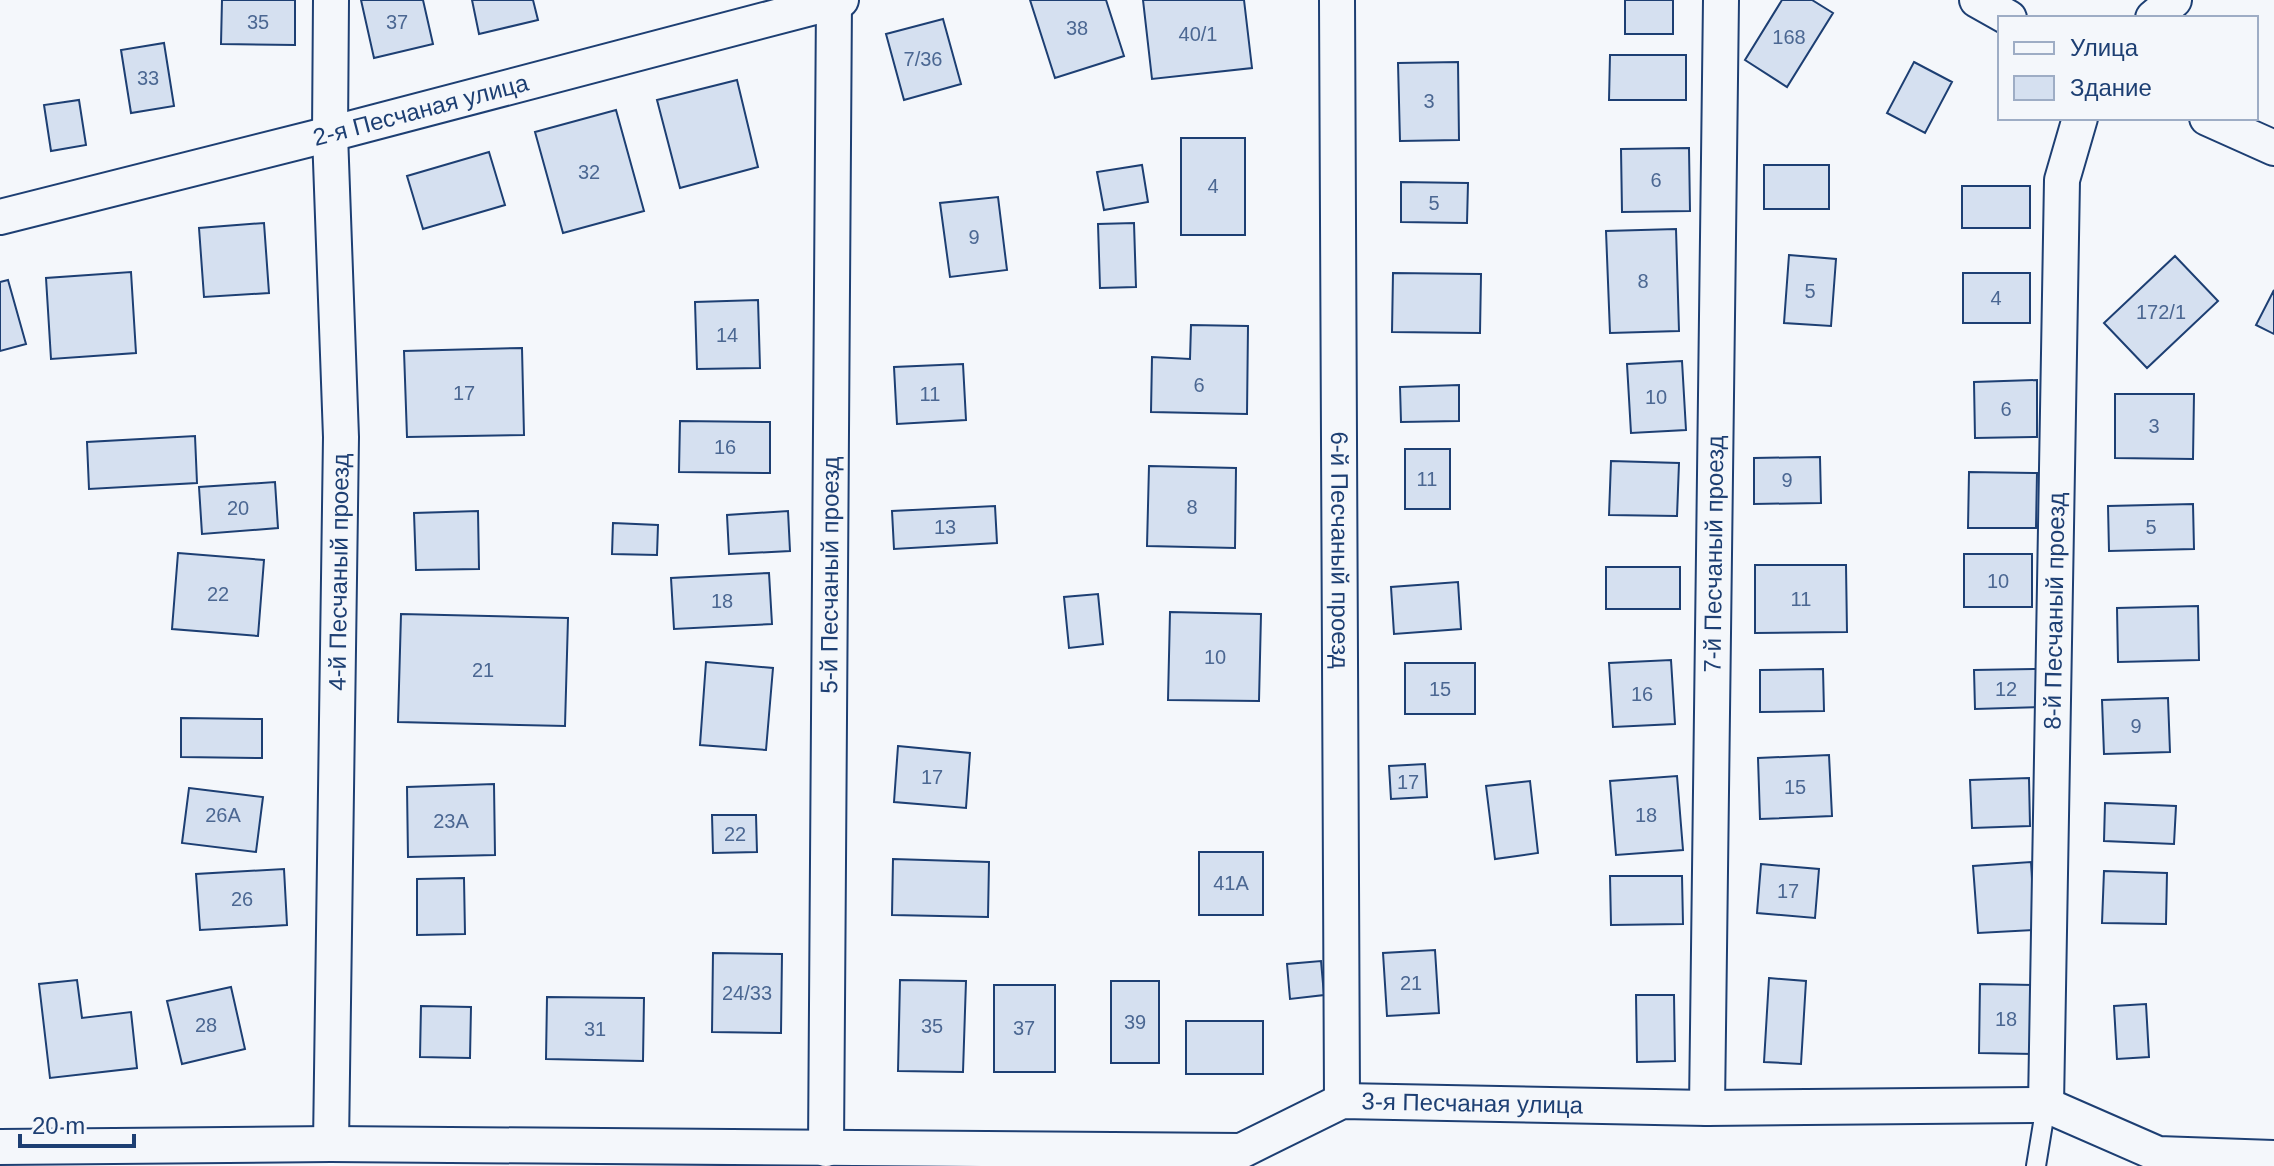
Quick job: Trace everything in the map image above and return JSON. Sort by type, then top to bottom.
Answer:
[{"type":"street","name":"4-й Песчаный проезд","points":[[331,0],[330,134],[341,437],[331,1144]]},
{"type":"street","name":"6-й Песчаный проезд","points":[[1337,0],[1342,1101]]},
{"type":"street","name":"7-й Песчаный проезд","points":[[1707,1108],[1721,0]]},
{"type":"street","points":[[1977,0],[2005,16]]},
{"type":"street","points":[[2155,16],[2174,0]]},
{"type":"street","name":"2-я Песчаная улица","points":[[0,217],[836,1]]},
{"type":"street","name":"5-й Песчаный проезд","points":[[826,1149],[836,1]]},
{"type":"street","name":"8-й Песчаный проезд","points":[[2046,1105],[2062,180],[2079,120]]},
{"type":"street","points":[[2211,120],[2274,148]]},
{"type":"street","name":"3-я Песчаная улица","points":[[0,1147],[331,1144],[530,1156],[826,1149],[1241,1158],[1342,1101],[1707,1108],[2046,1105],[2158,1154],[2274,1158]]},
{"type":"lane","points":[[2036,1166],[2046,1105]]},
{"type":"building","points":[[222,0],[295,0],[295,45],[221,44]]},
{"type":"building","points":[[361,0],[423,0],[433,44],[374,58]]},
{"type":"building","points":[[472,0],[533,0],[538,20],[479,34]]},
{"type":"building","points":[[1030,0],[1106,0],[1124,56],[1055,78]]},
{"type":"building","points":[[1143,0],[1244,0],[1252,68],[1152,79]]},
{"type":"building","points":[[1625,0],[1673,0],[1673,34],[1625,34]]},
{"type":"building","points":[[1782,0],[1812,0],[1833,13],[1787,87],[1745,60]]},
{"type":"building","points":[[943,19],[961,84],[904,100],[886,34]]},
{"type":"building","points":[[164,43],[174,106],[131,113],[121,50]]},
{"type":"building","points":[[1610,55],[1686,55],[1686,100],[1609,100]]},
{"type":"building","points":[[1458,62],[1459,140],[1400,141],[1398,63]]},
{"type":"building","points":[[1914,62],[1952,82],[1925,133],[1887,113]]},
{"type":"building","points":[[737,80],[758,167],[680,188],[657,100]]},
{"type":"building","points":[[79,100],[86,145],[51,151],[44,105]]},
{"type":"building","points":[[616,110],[644,211],[563,233],[535,132]]},
{"type":"building","points":[[1181,138],[1245,138],[1245,235],[1181,235]]},
{"type":"building","points":[[1689,148],[1690,211],[1622,212],[1621,149]]},
{"type":"building","points":[[489,152],[505,205],[423,229],[407,176]]},
{"type":"building","points":[[1142,165],[1148,202],[1104,210],[1097,172]]},
{"type":"building","points":[[1764,165],[1829,165],[1829,209],[1764,209]]},
{"type":"building","points":[[1401,182],[1468,183],[1467,223],[1401,222]]},
{"type":"building","points":[[1962,186],[2030,186],[2030,228],[1962,228]]},
{"type":"building","points":[[998,197],[1007,270],[950,277],[940,203]]},
{"type":"building","points":[[264,223],[269,293],[204,297],[199,228]]},
{"type":"building","points":[[1134,223],[1136,287],[1100,288],[1098,224]]},
{"type":"building","points":[[1676,229],[1679,331],[1610,333],[1606,231]]},
{"type":"building","points":[[1789,255],[1836,259],[1831,326],[1784,323]]},
{"type":"building","points":[[2175,256],[2218,301],[2147,368],[2104,323]]},
{"type":"building","points":[[131,272],[136,353],[51,359],[46,278]]},
{"type":"building","points":[[1393,273],[1481,274],[1480,333],[1392,332]]},
{"type":"building","points":[[1963,273],[2030,273],[2030,323],[1963,323]]},
{"type":"building","points":[[8,280],[26,344],[0,351],[0,282]]},
{"type":"building","points":[[2274,290],[2274,334],[2256,325]]},
{"type":"building","points":[[758,300],[760,368],[697,369],[695,302]]},
{"type":"building","points":[[1191,325],[1248,326],[1247,414],[1151,412],[1152,357],[1190,359]]},
{"type":"building","points":[[522,348],[524,435],[407,437],[404,351]]},
{"type":"building","points":[[1682,361],[1686,430],[1631,433],[1627,364]]},
{"type":"building","points":[[963,364],[966,420],[897,424],[894,367]]},
{"type":"building","points":[[2037,380],[2037,437],[1975,438],[1974,382]]},
{"type":"building","points":[[1459,385],[1459,421],[1401,422],[1400,387]]},
{"type":"building","points":[[2115,394],[2194,394],[2193,459],[2115,458]]},
{"type":"building","points":[[680,421],[770,422],[770,473],[679,472]]},
{"type":"building","points":[[195,436],[197,483],[89,489],[87,442]]},
{"type":"building","points":[[1405,449],[1450,449],[1450,509],[1405,509]]},
{"type":"building","points":[[1820,457],[1821,503],[1754,504],[1754,458]]},
{"type":"building","points":[[1611,461],[1679,463],[1677,516],[1609,515]]},
{"type":"building","points":[[1149,466],[1236,468],[1235,548],[1147,546]]},
{"type":"building","points":[[1969,472],[2037,473],[2036,528],[1968,528]]},
{"type":"building","points":[[275,482],[278,528],[202,534],[199,487]]},
{"type":"building","points":[[2193,504],[2194,549],[2109,551],[2108,506]]},
{"type":"building","points":[[995,506],[997,543],[894,549],[892,511]]},
{"type":"building","points":[[478,511],[479,569],[416,570],[414,513]]},
{"type":"building","points":[[788,511],[790,551],[729,554],[727,515]]},
{"type":"building","points":[[613,523],[658,525],[657,555],[612,554]]},
{"type":"building","points":[[178,553],[264,560],[258,636],[172,629]]},
{"type":"building","points":[[1964,554],[2032,554],[2032,607],[1964,607]]},
{"type":"building","points":[[1755,565],[1846,565],[1847,632],[1755,633]]},
{"type":"building","points":[[1606,567],[1680,567],[1680,609],[1606,609]]},
{"type":"building","points":[[769,573],[772,624],[674,629],[671,578]]},
{"type":"building","points":[[1458,582],[1461,629],[1394,634],[1391,587]]},
{"type":"building","points":[[1098,594],[1103,644],[1069,648],[1064,597]]},
{"type":"building","points":[[2198,606],[2199,660],[2118,662],[2117,608]]},
{"type":"building","points":[[1170,612],[1261,614],[1259,701],[1168,700]]},
{"type":"building","points":[[401,614],[568,618],[565,726],[398,722]]},
{"type":"building","points":[[1671,660],[1675,724],[1613,727],[1609,663]]},
{"type":"building","points":[[706,662],[773,668],[766,750],[700,745]]},
{"type":"building","points":[[1405,663],[1475,663],[1475,714],[1405,714]]},
{"type":"building","points":[[1823,669],[1824,711],[1760,712],[1760,670]]},
{"type":"building","points":[[2037,669],[2038,707],[1975,709],[1974,670]]},
{"type":"building","points":[[2168,698],[2170,752],[2104,754],[2102,700]]},
{"type":"building","points":[[181,718],[262,719],[262,758],[181,757]]},
{"type":"building","points":[[898,746],[970,753],[966,808],[894,802]]},
{"type":"building","points":[[1829,755],[1832,816],[1760,819],[1758,758]]},
{"type":"building","points":[[1425,764],[1427,797],[1391,799],[1389,766]]},
{"type":"building","points":[[1677,776],[1683,850],[1616,855],[1610,781]]},
{"type":"building","points":[[2029,778],[2030,826],[1972,828],[1970,780]]},
{"type":"building","points":[[1530,781],[1538,853],[1495,859],[1486,786]]},
{"type":"building","points":[[494,784],[495,855],[408,857],[407,787]]},
{"type":"building","points":[[189,788],[263,797],[256,852],[182,843]]},
{"type":"building","points":[[2105,803],[2176,806],[2174,844],[2104,841]]},
{"type":"building","points":[[712,815],[756,815],[757,852],[713,853]]},
{"type":"building","points":[[1199,852],[1263,852],[1263,915],[1199,915]]},
{"type":"building","points":[[893,859],[989,862],[988,917],[892,915]]},
{"type":"building","points":[[2031,862],[2035,930],[1978,933],[1973,866]]},
{"type":"building","points":[[1761,864],[1819,869],[1815,918],[1757,913]]},
{"type":"building","points":[[284,869],[287,925],[200,930],[196,874]]},
{"type":"building","points":[[2104,871],[2167,873],[2166,924],[2102,923]]},
{"type":"building","points":[[1610,876],[1682,876],[1683,924],[1611,925]]},
{"type":"building","points":[[464,878],[465,934],[417,935],[417,879]]},
{"type":"building","points":[[1435,950],[1439,1013],[1387,1016],[1383,953]]},
{"type":"building","points":[[713,953],[782,954],[781,1033],[712,1032]]},
{"type":"building","points":[[1321,961],[1324,995],[1290,999],[1287,964]]},
{"type":"building","points":[[1769,978],[1806,981],[1801,1064],[1764,1062]]},
{"type":"building","points":[[77,980],[82,1018],[131,1012],[137,1068],[50,1078],[39,984]]},
{"type":"building","points":[[900,980],[966,981],[963,1072],[898,1071]]},
{"type":"building","points":[[1111,981],[1159,981],[1159,1063],[1111,1063]]},
{"type":"building","points":[[1980,984],[2034,985],[2033,1054],[1979,1053]]},
{"type":"building","points":[[994,985],[1055,985],[1055,1072],[994,1072]]},
{"type":"building","points":[[231,987],[245,1049],[182,1064],[167,1001]]},
{"type":"building","points":[[1636,995],[1674,995],[1675,1061],[1637,1062]]},
{"type":"building","points":[[547,997],[644,998],[643,1061],[546,1059]]},
{"type":"building","points":[[2146,1004],[2149,1057],[2117,1059],[2114,1006]]},
{"type":"building","points":[[421,1006],[471,1007],[470,1058],[420,1057]]},
{"type":"building","points":[[1186,1021],[1263,1021],[1263,1074],[1186,1074]]}]
